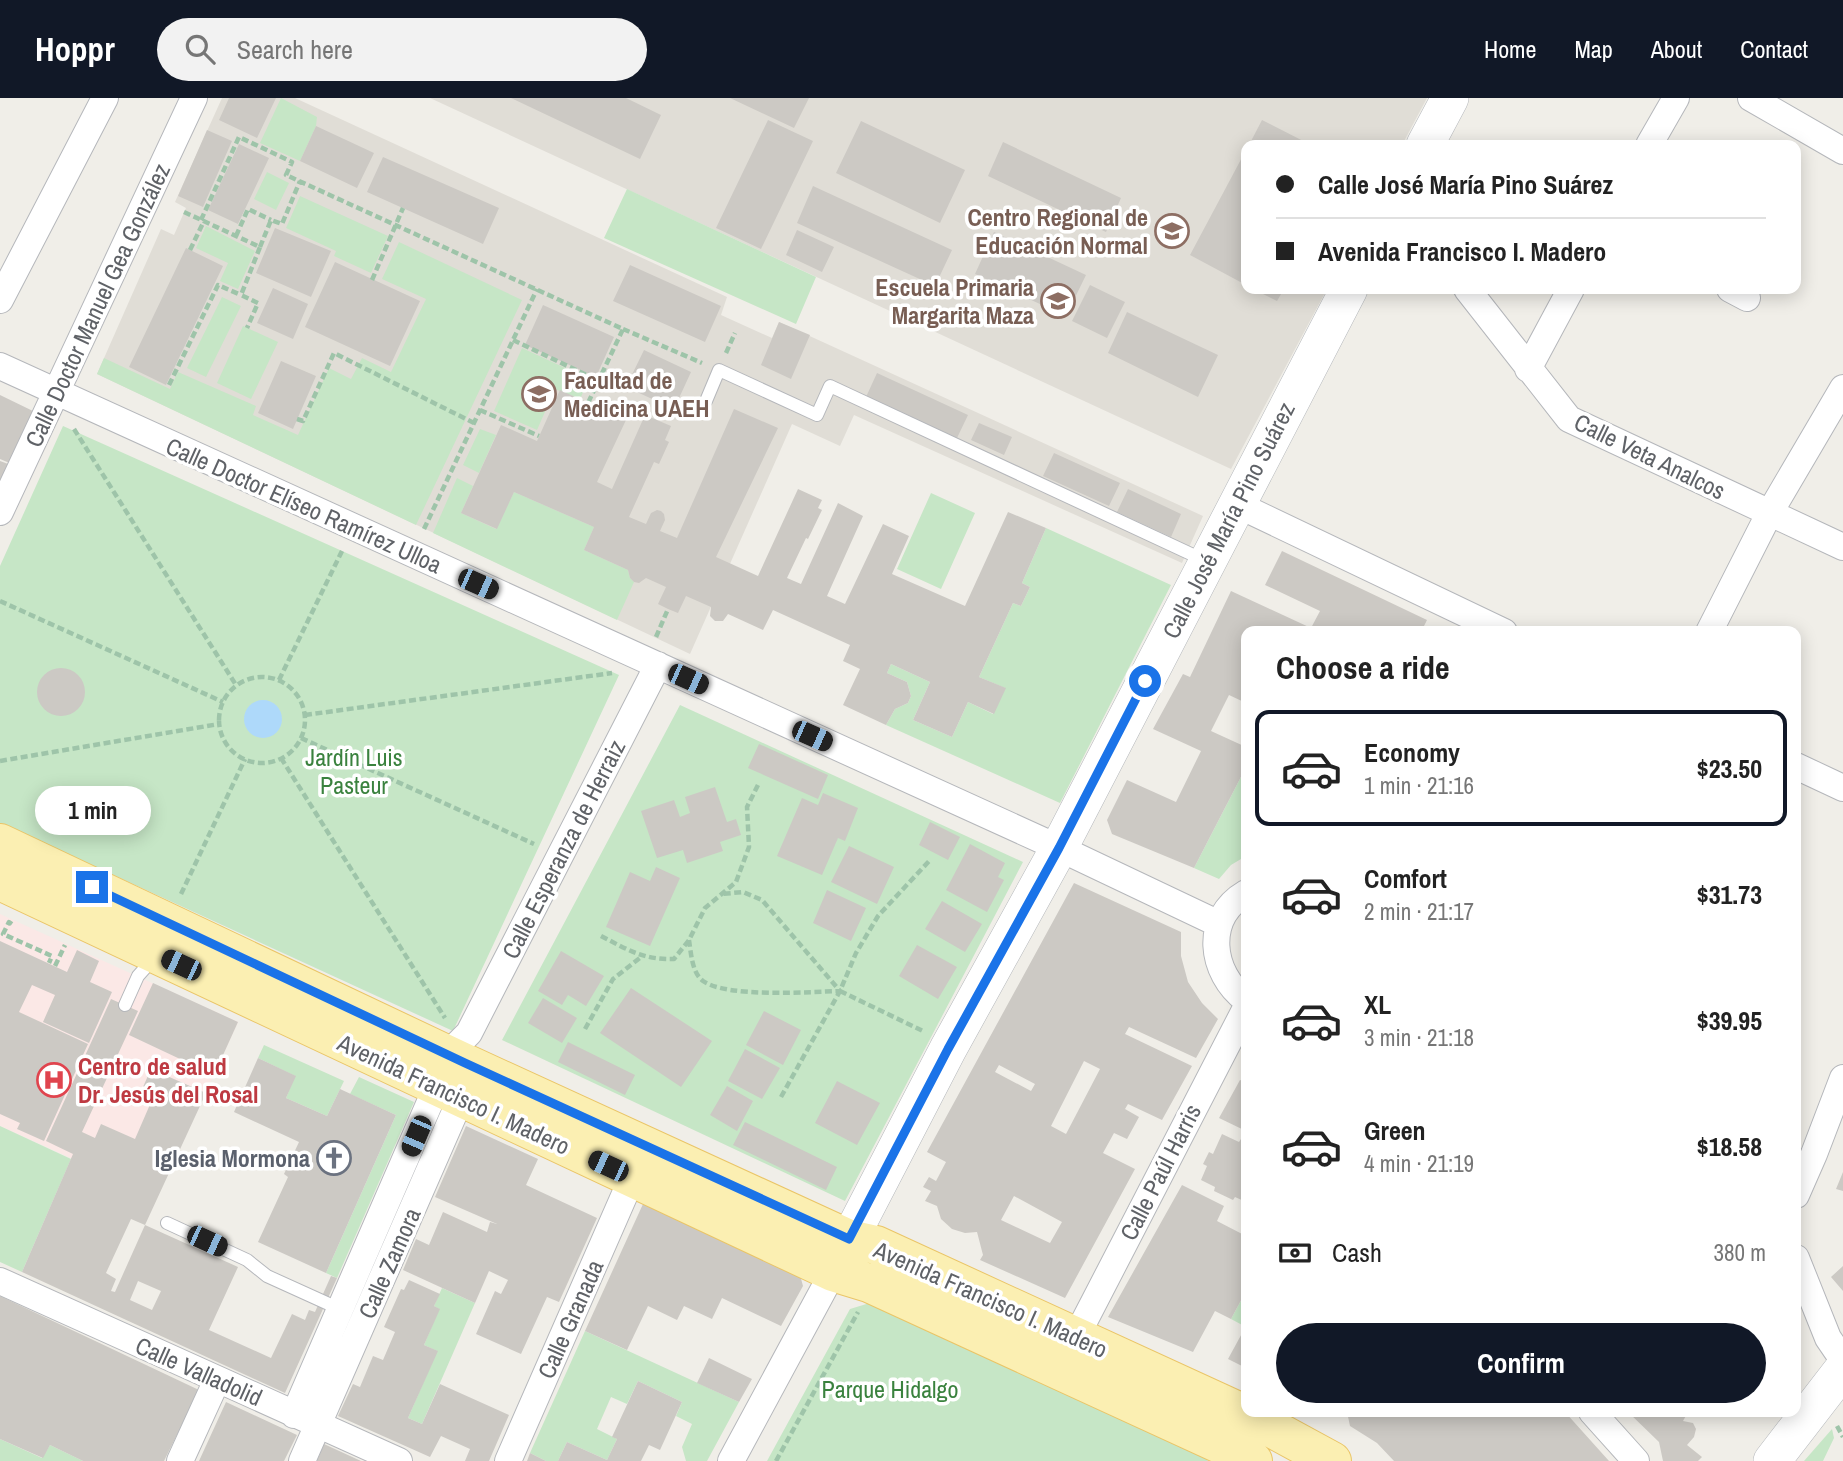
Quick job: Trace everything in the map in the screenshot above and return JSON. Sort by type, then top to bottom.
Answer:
[{"type":"main road","points":[[1428,140],[1448,99]]},
{"type":"main road","name":"Calle José María Pino Suárez","points":[[841,1255],[948,1049],[1059,848],[1346,294]]},
{"type":"main road","name":"Avenida Francisco I. Madero","points":[[0,844],[167,931],[455,1060],[841,1255],[869,1283],[1249,1460]]},
{"type":"main road","name":"Avenida Francisco I. Madero","points":[[0,881],[167,931]]},
{"type":"main road","name":"Avenida Francisco I. Madero","points":[[455,1060],[632,1178],[841,1255],[876,1245],[1076,1337],[1241,1406]]},
{"type":"main road","points":[[1772,1461],[1843,1369]]},
{"type":"main road","name":"Avenida Francisco I. Madero","points":[[1275,1420],[1332,1461]]},
{"type":"street","points":[[0,300],[105,98]]},
{"type":"street","name":"Calle Doctor Manuel Gea González","points":[[0,512],[194,98]]},
{"type":"street","points":[[1652,140],[1676,98]]},
{"type":"street","points":[[1751,98],[1843,151]]},
{"type":"street","name":"Calle Veta Analcos","points":[[1470,294],[1569,419],[1843,547]]},
{"type":"street","points":[[1528,369],[1568,294]]},
{"type":"street","name":"Calle Doctor Elíseo Ramírez Ulloa","points":[[0,366],[1059,848],[1220,925]]},
{"type":"street","points":[[1712,626],[1769,514],[1843,388]]},
{"type":"street","points":[[1236,504],[1459,623]]},
{"type":"street","name":"Calle Esperanza de Herraiz","points":[[455,1060],[658,665]]},
{"type":"street","points":[[1801,768],[1843,788]]},
{"type":"street","points":[[1241,897],[1228,908],[1216,942],[1217,960],[1224,977],[1241,996]]},
{"type":"street","name":"Calle Paúl Harris","points":[[1076,1337],[1241,1018]]},
{"type":"street","name":"Calle Zamora","points":[[302,1461],[306,1420],[352,1315],[455,1060]]},
{"type":"street","points":[[1801,1184],[1843,1079]]},
{"type":"street","name":"Calle Granada","points":[[508,1461],[632,1178]]},
{"type":"street","points":[[731,1461],[841,1255]]},
{"type":"street","points":[[1801,1270],[1828,1338],[1843,1360]]},
{"type":"street","name":"Calle Valladolid","points":[[0,1281],[399,1461]]},
{"type":"street","points":[[180,1461],[217,1380]]},
{"type":"street","points":[[1596,1417],[1636,1461]]},
{"type":"street","points":[[1249,1460],[1275,1420]]},
{"type":"lane","points":[[706,401],[719,370],[817,415],[830,386],[1207,561]]},
{"type":"lane","points":[[125,1005],[138,976],[167,931]]},
{"type":"lane","points":[[167,1223],[247,1259],[267,1276],[352,1315]]},
{"type":"path","points":[[190,250],[239,137],[292,162],[286,175],[719,370]]},
{"type":"path","points":[[236,236],[248,209],[282,224],[300,181]]},
{"type":"path","points":[[372,280],[403,208]]},
{"type":"path","points":[[184,212],[260,247]]},
{"type":"path","points":[[241,295],[271,220]]},
{"type":"path","points":[[169,385],[218,285],[258,303],[247,328]]},
{"type":"path","points":[[424,529],[537,289]]},
{"type":"path","points":[[588,403],[623,329]]},
{"type":"path","points":[[513,340],[598,381]]},
{"type":"path","points":[[297,419],[303,421],[334,353],[474,423]]},
{"type":"path","points":[[480,410],[539,436]]},
{"type":"path","points":[[71,425],[236,685]]},
{"type":"path","points":[[279,680],[345,542]]},
{"type":"path","points":[[0,601],[223,702]]},
{"type":"path","points":[[655,638],[668,609]]},
{"type":"path","points":[[305,715],[616,672]]},
{"type":"path","points":[[250,678],[279,680],[292,689],[301,701],[305,715],[301,738],[288,754],[281,758],[260,763],[245,759],[232,751],[223,739],[219,724],[223,702],[236,685],[250,678]]},
{"type":"path","points":[[0,761],[219,724]]},
{"type":"path","points":[[301,738],[534,844]]},
{"type":"path","points":[[281,758],[455,1060]]},
{"type":"path","points":[[167,931],[245,759]]},
{"type":"path","points":[[601,936],[641,957],[674,959],[689,940],[705,908],[736,882],[749,847],[747,807],[758,786]]},
{"type":"path","points":[[781,1097],[841,991],[856,953],[878,916],[931,859]]},
{"type":"path","points":[[722,894],[743,892],[762,901],[841,991],[929,1034]]},
{"type":"path","points":[[19,927],[9,922],[3,934],[52,956],[49,963]]},
{"type":"path","points":[[689,940],[692,961],[701,980],[722,990],[841,991]]},
{"type":"path","points":[[585,1029],[612,979],[641,957]]},
{"type":"path","points":[[776,1461],[858,1312],[865,1310]]},
{"type":"path","points":[[1836,1424],[1843,1437]]},
{"type":"shaded area","name":"Facultad de Medicina UAEH","points":[[222,98],[295,98],[727,297],[721,315],[772,338],[779,322],[1203,516],[1182,563],[854,415],[840,446],[792,424],[690,654],[97,374],[161,229],[174,235],[186,208],[175,202]]},
{"type":"shaded area","points":[[430,98],[1427,98],[1405,140],[1241,140],[1241,294],[1324,294],[1231,469]]},
{"type":"shaded area","points":[[0,914],[238,1022],[157,1197],[0,1126]]},
{"type":"green space","points":[[281,98],[317,117],[316,126],[300,161],[260,143]]},
{"type":"green space","points":[[267,172],[289,183],[276,210],[254,199]]},
{"type":"green space","points":[[627,189],[816,277],[796,324],[604,238]]},
{"type":"green space","points":[[300,196],[388,236],[371,273],[334,256],[336,251],[286,228]]},
{"type":"green space","points":[[206,226],[255,251],[238,289],[220,281],[228,263],[196,248]]},
{"type":"green space","points":[[399,242],[522,300],[416,525],[97,374],[104,358],[170,389],[178,372],[256,406],[253,415],[298,435],[329,368],[351,379],[362,358],[391,372],[426,299],[382,279]]},
{"type":"green space","points":[[222,297],[241,306],[206,377],[187,368]]},
{"type":"green space","points":[[243,326],[278,342],[251,399],[217,383]]},
{"type":"green space","points":[[522,348],[589,379],[580,399],[555,389],[537,430],[494,411]]},
{"type":"green space","name":"Jardín Luis Pasteur","points":[[63,426],[619,675],[453,1031],[0,823],[0,566]]},
{"type":"green space","points":[[480,429],[496,435],[479,473],[463,465]]},
{"type":"green space","points":[[457,478],[473,486],[461,513],[496,529],[514,492],[594,527],[584,550],[628,570],[634,582],[617,620],[433,533]]},
{"type":"green space","points":[[931,493],[975,513],[941,589],[897,569]]},
{"type":"green space","points":[[1046,528],[1171,585],[1060,803],[886,725],[895,709],[908,703],[911,696],[907,682],[887,673],[891,664],[930,682],[913,720],[952,737],[968,702],[993,714],[1005,688],[979,677],[1013,603],[1021,606],[1030,587],[1022,583]]},
{"type":"green space","points":[[680,705],[1023,862],[845,1201],[502,1040]]},
{"type":"green space","points":[[1241,777],[1241,859],[1231,865],[1219,879],[1194,868]]},
{"type":"green space","points":[[264,1045],[344,1081],[327,1116],[286,1098],[295,1076],[258,1058]]},
{"type":"green space","points":[[359,1077],[414,1102],[337,1278],[326,1273],[396,1115],[350,1094]]},
{"type":"green space","points":[[0,1126],[71,1159],[22,1272],[0,1262]]},
{"type":"green space","points":[[442,1288],[475,1303],[422,1424],[408,1418],[437,1351],[424,1345],[439,1309],[434,1306]]},
{"type":"green space","points":[[1241,1300],[1241,1324],[1231,1319]]},
{"type":"green space","name":"Parque Hidalgo","points":[[873,1302],[1204,1456],[1208,1461],[767,1461],[850,1309]]},
{"type":"green space","points":[[585,1331],[739,1402],[707,1461],[686,1461],[682,1447],[692,1424],[676,1416],[682,1402],[638,1381],[627,1404],[611,1397],[597,1429],[617,1439],[607,1460],[567,1442],[558,1461],[546,1461],[530,1453]]},
{"type":"green space","points":[[1832,1429],[1834,1438],[1823,1461],[1804,1461]]},
{"type":"green space","points":[[0,1439],[42,1458],[50,1445],[83,1461],[0,1461]]},
{"type":"water","points":[[263,700],[277,705],[282,719],[277,733],[263,738],[249,733],[244,719],[249,705]]},
{"type":"building","points":[[229,98],[276,98],[257,138],[219,120]]},
{"type":"building","points":[[511,98],[626,98],[661,115],[640,159]]},
{"type":"building","points":[[730,98],[809,98],[794,128]]},
{"type":"building","points":[[768,120],[813,141],[761,249],[716,228]]},
{"type":"building","points":[[1262,120],[1301,140],[1252,140]]},
{"type":"building","points":[[861,121],[965,170],[940,223],[836,173]]},
{"type":"building","points":[[316,126],[374,153],[357,188],[300,161]]},
{"type":"building","points":[[207,130],[232,141],[203,207],[178,196]]},
{"type":"building","points":[[1003,142],[1121,198],[1106,232],[988,176]]},
{"type":"building","points":[[239,144],[269,158],[238,224],[208,210]]},
{"type":"building","points":[[383,157],[499,208],[483,244],[367,192]]},
{"type":"building","points":[[1241,159],[1241,282],[1190,255]]},
{"type":"building","points":[[813,186],[952,250],[935,286],[797,223]]},
{"type":"building","points":[[275,228],[331,251],[311,297],[256,273]]},
{"type":"building","points":[[797,230],[834,247],[822,272],[786,255]]},
{"type":"building","points":[[994,232],[1086,275],[1066,316],[975,274]]},
{"type":"building","points":[[186,248],[223,266],[166,385],[129,367]]},
{"type":"building","points":[[335,262],[420,301],[390,366],[305,327]]},
{"type":"building","points":[[630,265],[721,306],[705,342],[613,301]]},
{"type":"building","points":[[1090,285],[1125,302],[1107,338],[1072,321]]},
{"type":"building","points":[[273,288],[308,304],[293,339],[257,323]]},
{"type":"building","points":[[1263,294],[1281,294],[1277,301]]},
{"type":"building","points":[[543,305],[614,337],[596,377],[525,345]]},
{"type":"building","points":[[1127,312],[1218,355],[1198,397],[1108,353]]},
{"type":"building","points":[[779,322],[810,335],[791,379],[761,365]]},
{"type":"building","points":[[644,350],[691,372],[674,409],[626,387]]},
{"type":"building","points":[[281,361],[316,376],[293,429],[258,413]]},
{"type":"building","points":[[877,373],[968,415],[957,438],[866,397]]},
{"type":"building","points":[[560,390],[626,420],[597,482],[612,489],[645,415],[671,426],[665,440],[669,442],[659,464],[654,462],[629,517],[646,524],[651,513],[661,511],[665,520],[660,531],[677,538],[734,409],[778,428],[716,557],[758,576],[798,489],[822,500],[818,508],[822,510],[787,578],[801,584],[838,503],[863,516],[827,596],[845,604],[883,524],[909,536],[892,574],[965,606],[1008,512],[1046,528],[1022,583],[1030,587],[1021,606],[1013,603],[979,677],[1006,688],[994,714],[968,702],[952,737],[913,720],[930,682],[891,664],[887,673],[907,682],[911,696],[908,703],[895,709],[886,725],[843,705],[860,669],[843,661],[850,645],[773,610],[763,630],[728,614],[723,621],[715,621],[710,616],[711,607],[686,596],[678,613],[668,609],[658,604],[666,587],[646,578],[639,583],[634,582],[628,570],[584,550],[594,527],[514,492],[497,529],[461,513],[501,425],[537,441]]},
{"type":"building","points":[[0,395],[35,412],[12,464],[0,459]]},
{"type":"building","points":[[979,423],[1012,437],[1004,455],[971,440]]},
{"type":"building","points":[[1054,453],[1120,483],[1109,506],[1043,476]]},
{"type":"building","points":[[0,461],[11,465],[0,489]]},
{"type":"building","points":[[1128,489],[1181,514],[1171,537],[1117,512]]},
{"type":"building","points":[[1282,551],[1427,620],[1424,626],[1312,626],[1320,611],[1265,585]]},
{"type":"building","points":[[1231,591],[1307,626],[1241,626],[1241,701],[1229,695],[1211,731],[1241,745],[1241,777],[1194,868],[1112,834],[1107,820],[1127,780],[1176,802],[1201,751],[1153,729],[1183,674],[1190,677]]},
{"type":"building","points":[[61,668],[78,675],[85,692],[78,709],[61,716],[44,709],[37,692],[44,675]]},
{"type":"building","points":[[759,744],[828,775],[818,799],[748,768]]},
{"type":"building","points":[[715,787],[727,822],[736,819],[741,835],[720,842],[723,851],[687,863],[683,850],[657,858],[641,811],[674,800],[680,817],[690,813],[685,797]]},
{"type":"building","points":[[823,793],[858,808],[845,841],[838,838],[822,875],[777,856],[802,798],[818,805]]},
{"type":"building","points":[[930,822],[960,837],[948,860],[919,845]]},
{"type":"building","points":[[970,844],[1005,863],[998,877],[1004,880],[987,912],[946,890]]},
{"type":"building","points":[[849,846],[894,867],[877,904],[831,882]]},
{"type":"building","points":[[656,867],[680,878],[650,946],[606,927],[630,872],[650,881]]},
{"type":"building","points":[[1074,883],[1181,932],[1181,956],[1188,982],[1202,1003],[1218,1019],[1196,1058],[1129,1027],[1125,1034],[1192,1066],[1162,1120],[1128,1104],[1125,1109],[1139,1117],[1127,1139],[1114,1133],[1103,1153],[1135,1169],[1065,1298],[980,1260],[983,1255],[977,1232],[965,1233],[952,1229],[941,1219],[937,1206],[925,1201],[931,1191],[923,1187],[929,1177],[936,1181],[946,1162],[927,1152]],"holes":[[[1084,1061],[1100,1069],[1066,1134],[1051,1126]],[[999,1065],[1035,1084],[1031,1091],[995,1072]],[[1014,1196],[1062,1222],[1050,1243],[1001,1220]]]},
{"type":"building","points":[[827,890],[866,908],[851,941],[813,923]]},
{"type":"building","points":[[942,901],[982,924],[965,952],[925,929]]},
{"type":"building","points":[[0,941],[67,972],[77,950],[99,961],[90,982],[112,992],[89,1043],[43,1022],[55,995],[32,985],[19,1012],[88,1044],[44,1141],[17,1129],[20,1123],[0,1114]]},
{"type":"building","points":[[917,945],[957,967],[938,999],[899,976]]},
{"type":"building","points":[[561,951],[604,976],[586,1006],[568,995],[562,1005],[538,991]]},
{"type":"building","points":[[153,983],[238,1022],[214,1075],[129,1035]]},
{"type":"building","points":[[631,988],[712,1041],[681,1087],[600,1033]]},
{"type":"building","points":[[543,998],[577,1018],[562,1043],[528,1023]]},
{"type":"building","points":[[111,999],[138,1011],[82,1132],[95,1138],[101,1124],[135,1139],[155,1093],[143,1087],[151,1069],[206,1093],[145,1225],[238,1267],[209,1330],[271,1358],[292,1314],[305,1320],[309,1310],[315,1312],[331,1276],[337,1278],[285,1393],[22,1272],[73,1154],[46,1141]],"holes":[[[131,1219],[145,1225],[115,1292],[111,1291],[116,1279],[106,1273]],[[138,1281],[161,1291],[152,1310],[130,1300]]]},
{"type":"building","points":[[764,1011],[801,1030],[783,1065],[746,1045]]},
{"type":"building","points":[[568,1042],[635,1075],[625,1095],[558,1062]]},
{"type":"building","points":[[745,1049],[780,1068],[762,1099],[728,1081]]},
{"type":"building","name":"Iglesia Mormona","points":[[258,1058],[296,1076],[286,1098],[327,1116],[340,1089],[396,1115],[326,1273],[258,1242],[288,1177],[284,1174],[299,1142],[234,1112]]},
{"type":"building","points":[[1240,1080],[1241,1080],[1241,1129],[1219,1118]]},
{"type":"building","points":[[837,1081],[880,1103],[857,1145],[815,1123]]},
{"type":"building","points":[[727,1086],[753,1101],[737,1131],[710,1115]]},
{"type":"building","points":[[745,1122],[837,1167],[826,1190],[733,1145]]},
{"type":"building","points":[[466,1126],[538,1159],[526,1185],[597,1218],[559,1302],[547,1297],[521,1354],[476,1334],[495,1291],[501,1294],[508,1280],[489,1271],[475,1303],[403,1270],[416,1239],[429,1245],[443,1212],[487,1232],[490,1222],[497,1224],[435,1197]]},
{"type":"building","points":[[1222,1134],[1239,1142],[1241,1139],[1241,1200],[1235,1197],[1233,1200],[1214,1191],[1215,1187],[1201,1180],[1207,1166],[1203,1164],[1209,1152],[1213,1154]]},
{"type":"building","points":[[1843,1172],[1843,1191],[1836,1189]]},
{"type":"building","points":[[1182,1185],[1224,1206],[1217,1221],[1241,1233],[1241,1300],[1231,1319],[1215,1311],[1193,1352],[1108,1317]]},
{"type":"building","points":[[643,1204],[800,1275],[803,1286],[781,1326],[722,1298],[712,1319],[684,1306],[677,1320],[648,1306],[627,1350],[585,1331]]},
{"type":"building","points":[[1843,1266],[1843,1291],[1831,1277]]},
{"type":"building","points":[[409,1280],[440,1294],[434,1306],[440,1309],[424,1345],[438,1351],[408,1418],[422,1424],[440,1384],[509,1415],[489,1461],[465,1461],[470,1449],[441,1436],[430,1457],[338,1416],[353,1384],[360,1387],[373,1356],[383,1360],[395,1332],[384,1327],[401,1289],[404,1290]]},
{"type":"building","points":[[0,1296],[199,1390],[164,1461],[83,1461],[50,1445],[43,1458],[0,1439]]},
{"type":"building","points":[[1241,1335],[1241,1366],[1228,1359]]},
{"type":"building","points":[[709,1358],[752,1379],[739,1402],[697,1383]]},
{"type":"building","points":[[638,1381],[682,1402],[660,1450],[649,1445],[641,1461],[558,1461],[567,1442],[607,1460],[617,1439],[612,1437]]},
{"type":"building","points":[[226,1402],[297,1435],[284,1461],[199,1461]]},
{"type":"building","points":[[1348,1417],[1569,1417],[1609,1461],[1394,1461],[1377,1443],[1350,1426]]},
{"type":"building","points":[[1633,1417],[1685,1417],[1683,1421],[1693,1423],[1696,1429],[1694,1437],[1687,1445],[1702,1457],[1698,1461],[1663,1461],[1659,1442]]},
{"type":"building","points":[[324,1444],[361,1461],[317,1461]]},
{"type":"building","points":[[530,1453],[546,1461],[527,1461]]},
{"type":"place","name":"Centro Regional de Educación Normal","points":[[1172,231]]},
{"type":"place","name":"Escuela Primaria Margarita Maza","points":[[1058,301]]},
{"type":"place","name":"Facultad de Medicina UAEH","points":[[539,394]]},
{"type":"place","name":"Centro de salud Dr. Jesús del Rosal","points":[[54,1080]]},
{"type":"place","name":"Iglesia Mormona","points":[[334,1158]]},
{"type":"route","points":[[92,887],[465,1063],[849,1239],[948,1049],[1059,848],[1145,681]]}]
